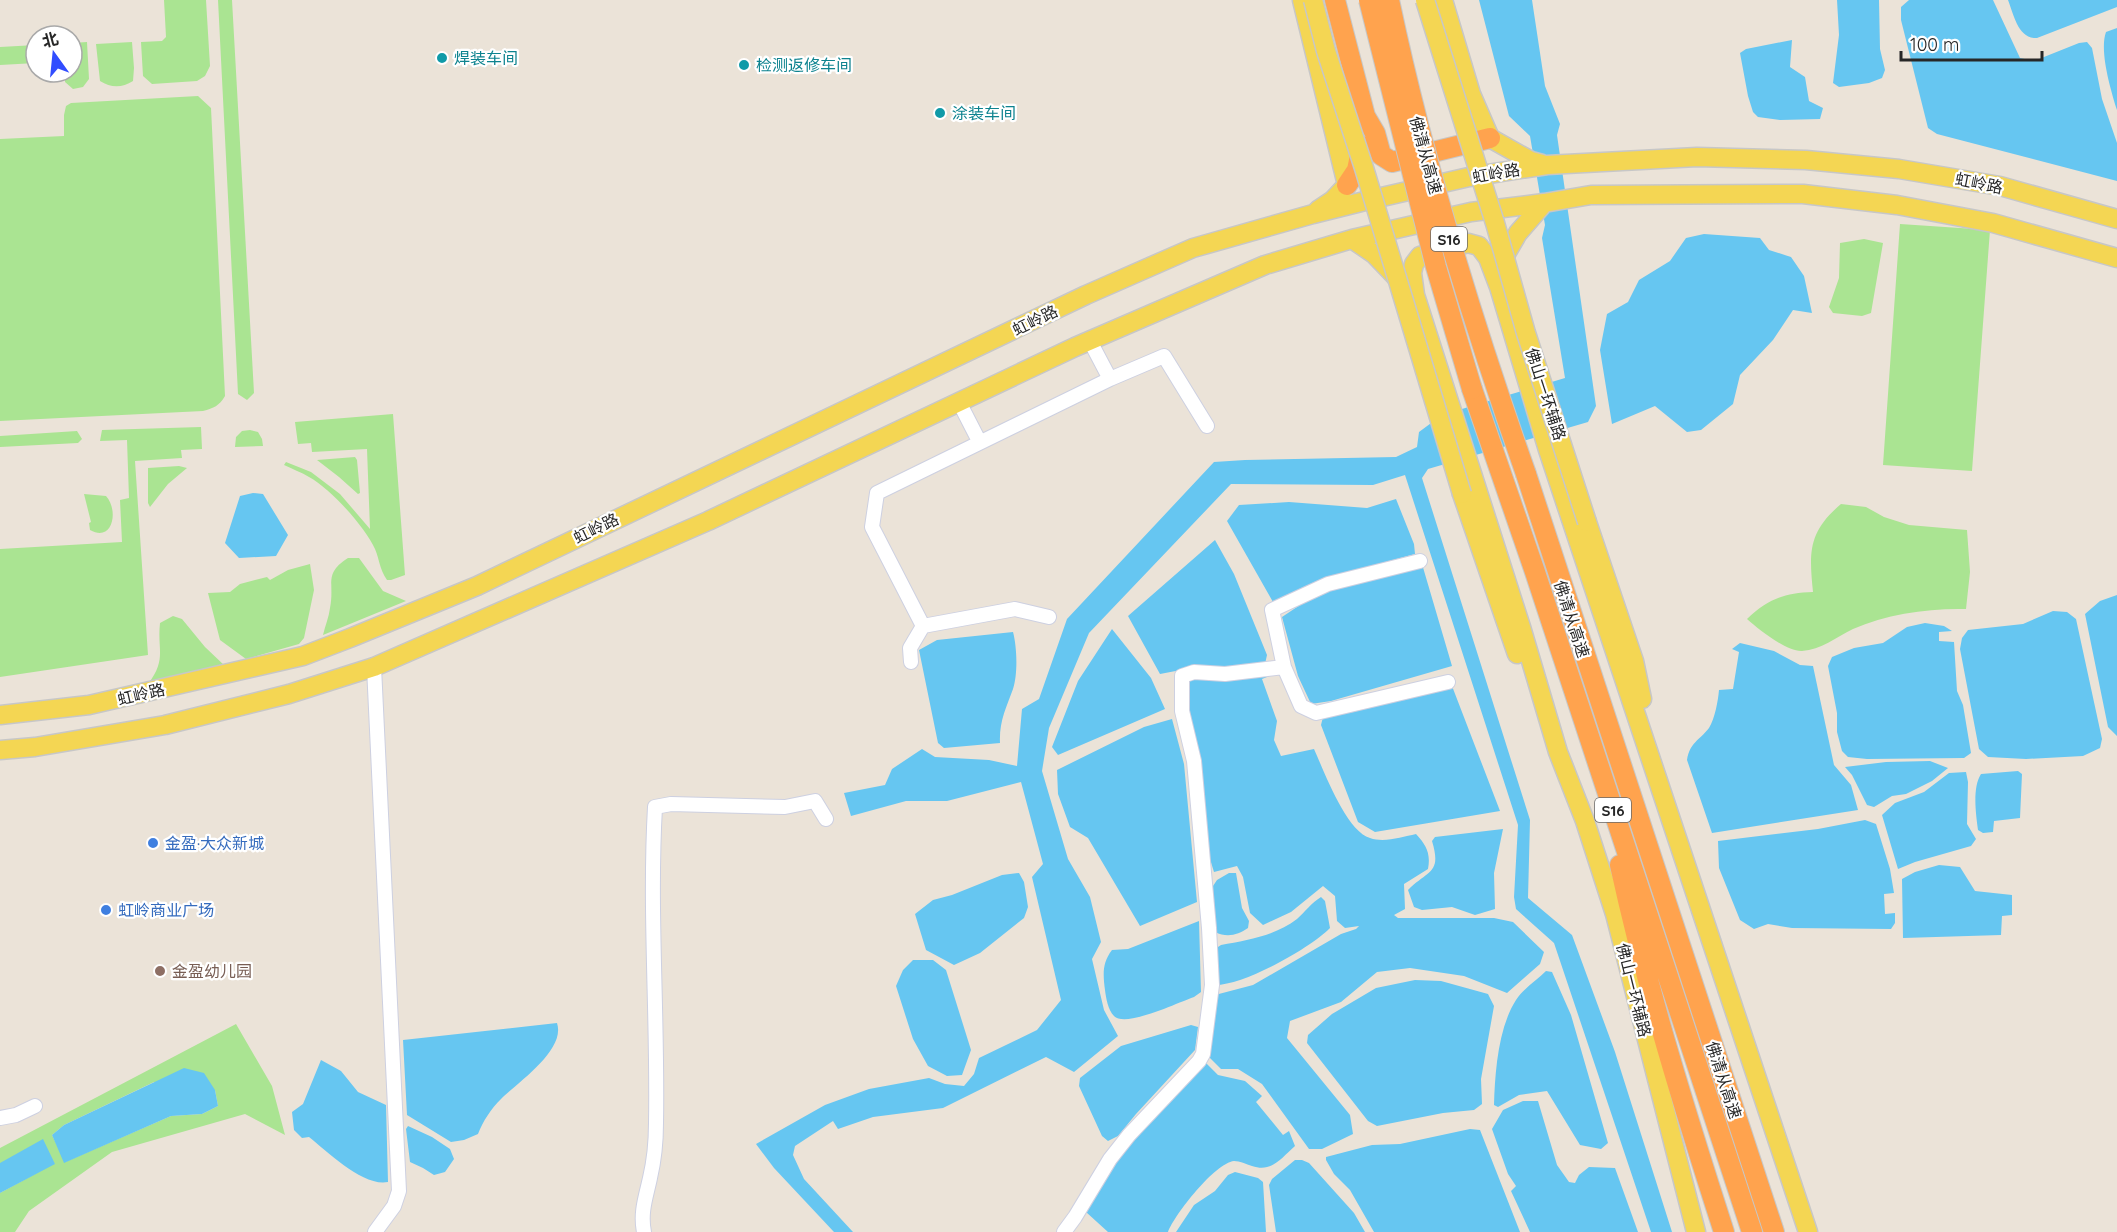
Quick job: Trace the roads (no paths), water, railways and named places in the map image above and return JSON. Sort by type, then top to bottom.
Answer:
[{"type":"highway","points":[[1335,0],[1365,116],[1375,133],[1381,155],[1392,162],[1490,138]]},
{"type":"highway","name":"佛清从高速","points":[[1369,0],[1436,267],[1472,389],[1752,1232]]},
{"type":"highway","name":"佛清从高速","points":[[1389,0],[1410,97],[1440,208],[1481,344],[1526,474],[1774,1232]]},
{"type":"highway","points":[[1347,184],[1357,170],[1364,139],[1365,116]]},
{"type":"highway","points":[[1596,759],[1630,910],[1683,1107],[1724,1232]]},
{"type":"main road","points":[[1302,0],[1347,184],[1334,200],[1313,214]]},
{"type":"main road","name":"佛山一环辅路","points":[[1313,0],[1326,51],[1462,494],[1524,677],[1585,821],[1614,914],[1696,1232]]},
{"type":"main road","name":"佛山一环辅路","points":[[1425,0],[1489,203],[1539,373],[1634,661],[1661,789]]},
{"type":"main road","points":[[1443,0],[1471,94],[1490,138],[1536,164]]},
{"type":"main road","name":"虹岭路","points":[[0,715],[89,705],[303,656],[477,586],[1086,295],[1193,248],[1313,214],[1469,177],[1536,164],[1697,157],[1784,159],[1899,169],[2000,186],[2117,219]]},
{"type":"main road","name":"虹岭路","points":[[0,750],[35,747],[165,725],[289,694],[374,667],[708,521],[1090,341],[1265,265],[1352,239],[1471,212],[1591,195],[1803,194],[1897,205],[1993,223],[2117,258]]},
{"type":"main road","points":[[1499,287],[1500,264],[1510,244],[1544,203]]},
{"type":"main road","points":[[1352,239],[1374,254],[1415,295]]},
{"type":"main road","name":"佛山一环辅路","points":[[1558,753],[1521,627],[1415,295],[1412,273],[1414,264],[1420,256],[1468,243],[1479,246],[1488,258],[1499,287],[1527,385],[1661,789]]},
{"type":"main road","points":[[1661,789],[1808,1232]]},
{"type":"street","points":[[1090,341],[1110,379]]},
{"type":"street","points":[[923,626],[872,526],[877,493],[979,441],[1164,356],[1207,426]]},
{"type":"street","points":[[959,402],[979,441]]},
{"type":"street","points":[[1419,561],[1328,584],[1272,610],[1284,667],[1301,706],[1316,714],[1448,682]]},
{"type":"street","points":[[911,662],[910,648],[923,626],[1015,609],[1049,617]]},
{"type":"street","points":[[374,667],[399,1191],[394,1206],[375,1232]]},
{"type":"street","points":[[1064,1232],[1076,1217],[1110,1159],[1203,1054],[1212,985],[1194,761],[1182,711],[1182,676],[1194,672],[1226,674],[1284,667]]},
{"type":"street","points":[[644,1232],[643,1203],[650,1177],[656,1124],[655,807],[670,804],[785,807],[815,801],[826,819]]},
{"type":"street","points":[[0,1118],[16,1115],[35,1106]]},
{"type":"water","points":[[1479,0],[1532,0],[1545,86],[1560,124],[1557,135],[1596,406],[1588,422],[1428,469],[1422,478],[1530,820],[1528,898],[1572,935],[1615,1052],[1672,1232],[1651,1232],[1554,943],[1516,909],[1514,897],[1518,825],[1405,475],[1373,485],[1231,484],[1089,633],[1049,728],[1042,771],[1068,859],[1090,897],[1101,942],[1092,959],[1104,1010],[1118,1036],[1074,1072],[1046,1057],[943,1108],[873,1117],[838,1129],[833,1121],[795,1146],[793,1155],[804,1179],[853,1232],[834,1232],[774,1168],[756,1144],[825,1105],[869,1089],[929,1078],[945,1084],[964,1086],[974,1074],[979,1058],[1037,1030],[1061,1000],[1032,877],[1043,864],[1021,782],[947,801],[906,801],[851,816],[844,793],[885,785],[892,769],[922,749],[935,757],[989,760],[1017,766],[1022,709],[1039,699],[1067,619],[1214,462],[1396,457],[1417,447],[1419,432],[1442,415],[1565,378],[1542,238],[1545,225],[1530,136],[1509,116]]},
{"type":"water","points":[[1837,0],[1879,0],[1880,49],[1885,70],[1882,78],[1869,83],[1839,87],[1833,83],[1839,35]]},
{"type":"water","points":[[1909,0],[1993,0],[2020,58],[2034,61],[2087,42],[2092,48],[2102,99],[2117,143],[2117,181],[1937,134],[1928,128],[1901,20],[1901,7]]},
{"type":"water","points":[[2008,0],[2117,0],[2117,7],[2037,38],[2025,35],[2021,30]]},
{"type":"water","points":[[2117,28],[2117,110],[2107,71],[2104,40],[2106,32]]},
{"type":"water","points":[[1792,40],[1790,67],[1805,77],[1809,101],[1823,108],[1820,119],[1780,120],[1758,117],[1753,112],[1748,96],[1740,53],[1746,49]]},
{"type":"water","points":[[1704,234],[1760,238],[1769,250],[1791,257],[1804,276],[1812,313],[1793,310],[1773,340],[1740,375],[1733,404],[1701,430],[1687,432],[1655,406],[1612,424],[1600,350],[1607,314],[1628,302],[1639,280],[1670,261],[1686,238]]},
{"type":"water","points":[[253,493],[263,494],[288,535],[276,556],[239,558],[225,543],[240,496]]},
{"type":"water","points":[[1396,499],[1414,544],[1415,554],[1327,578],[1273,602],[1227,521],[1239,505],[1289,502],[1367,508]]},
{"type":"water","points":[[1215,540],[1234,574],[1267,655],[1265,664],[1186,669],[1160,674],[1128,616]]},
{"type":"water","points":[[1422,564],[1452,666],[1331,701],[1311,704],[1298,676],[1282,617],[1315,595]]},
{"type":"water","points":[[2117,595],[2117,736],[2108,727],[2085,614],[2100,601]]},
{"type":"water","points":[[2053,611],[2067,612],[2076,619],[2102,739],[2100,748],[2083,756],[2026,759],[1988,757],[1979,749],[1960,649],[1962,638],[1968,630],[2023,624]]},
{"type":"water","points":[[1925,623],[1944,626],[1952,631],[1939,632],[1939,641],[1954,642],[1957,691],[1963,705],[1971,753],[1964,758],[1867,759],[1848,757],[1842,751],[1837,732],[1837,713],[1828,666],[1832,657],[1854,648],[1883,643],[1907,627]]},
{"type":"water","points":[[1112,629],[1151,678],[1165,709],[1058,755],[1052,747],[1078,681]]},
{"type":"water","points":[[1013,632],[1016,676],[1002,722],[1000,743],[944,748],[938,743],[919,650],[937,640]]},
{"type":"water","points":[[1740,643],[1774,651],[1800,665],[1813,666],[1834,765],[1851,785],[1858,810],[1712,833],[1687,760],[1693,745],[1711,724],[1719,690],[1733,689],[1739,652],[1732,649]]},
{"type":"water","points":[[1272,675],[1262,679],[1277,721],[1274,740],[1281,756],[1314,749],[1344,813],[1361,833],[1381,840],[1416,834],[1425,846],[1429,858],[1428,869],[1404,884],[1405,909],[1394,915],[1398,918],[1494,918],[1513,922],[1544,952],[1540,964],[1507,993],[1464,976],[1410,968],[1377,972],[1341,1002],[1290,1021],[1287,1038],[1350,1115],[1353,1134],[1322,1149],[1309,1149],[1262,1084],[1238,1069],[1221,1069],[1205,1053],[1215,995],[1253,985],[1359,926],[1345,928],[1337,921],[1335,896],[1323,886],[1291,912],[1263,925],[1250,913],[1243,877],[1237,866],[1214,872],[1209,856],[1183,704],[1185,681],[1194,676]]},
{"type":"water","points":[[1452,686],[1500,811],[1375,832],[1358,822],[1321,725],[1323,717],[1353,712]]},
{"type":"water","points":[[1172,719],[1184,764],[1197,902],[1140,926],[1088,838],[1070,827],[1058,794],[1057,770],[1144,727]]},
{"type":"water","points":[[1930,761],[1948,768],[1932,781],[1906,794],[1892,796],[1874,807],[1867,805],[1852,775],[1845,767],[1886,762]]},
{"type":"water","points":[[2018,771],[2022,774],[2020,818],[1994,821],[1993,832],[1983,833],[1978,830],[1976,786],[1981,774]]},
{"type":"water","points":[[1966,772],[1968,782],[1967,824],[1976,839],[1971,846],[1898,869],[1882,815],[1895,803],[1924,792],[1949,773]]},
{"type":"water","points":[[1865,820],[1876,824],[1890,869],[1894,893],[1884,894],[1885,914],[1895,913],[1895,923],[1891,929],[1792,928],[1768,924],[1754,929],[1740,920],[1719,868],[1718,841],[1818,829]]},
{"type":"water","points":[[1503,829],[1494,873],[1495,909],[1475,915],[1452,907],[1422,910],[1414,907],[1408,890],[1434,866],[1435,852],[1432,841],[1435,837]]},
{"type":"water","points":[[1939,865],[1960,867],[1975,891],[2012,895],[2012,915],[2002,916],[2001,935],[1903,938],[1902,879],[1915,872]]},
{"type":"water","points":[[1019,873],[1024,882],[1028,907],[1024,918],[980,953],[954,965],[926,950],[915,914],[933,900],[1002,875]]},
{"type":"water","points":[[1229,873],[1236,873],[1242,908],[1249,921],[1248,928],[1228,935],[1215,932],[1211,889],[1217,880]]},
{"type":"water","points":[[1321,897],[1325,901],[1330,928],[1320,937],[1292,956],[1258,973],[1226,984],[1214,985],[1215,949],[1221,945],[1280,930],[1297,919]]},
{"type":"water","points":[[1199,921],[1201,992],[1194,997],[1141,1017],[1120,1019],[1114,1016],[1110,1011],[1105,993],[1104,979],[1105,964],[1112,950],[1128,949]]},
{"type":"water","points":[[913,960],[933,960],[946,970],[971,1050],[962,1075],[947,1076],[928,1066],[913,1039],[896,986],[903,970]]},
{"type":"water","points":[[1546,971],[1552,972],[1571,1015],[1608,1143],[1601,1149],[1580,1145],[1547,1091],[1519,1095],[1498,1107],[1494,1105],[1501,1037],[1510,1011],[1522,992]]},
{"type":"water","points":[[1415,980],[1441,981],[1488,994],[1494,1006],[1481,1079],[1482,1104],[1474,1110],[1443,1113],[1377,1126],[1368,1121],[1307,1043],[1308,1035],[1332,1014],[1376,988]]},
{"type":"water","points":[[557,1023],[558,1033],[548,1054],[529,1075],[497,1103],[478,1134],[451,1142],[407,1115],[403,1040]]},
{"type":"water","points":[[1191,1025],[1198,1027],[1195,1050],[1118,1136],[1108,1141],[1102,1136],[1079,1086],[1080,1078],[1121,1046]]},
{"type":"water","points":[[321,1060],[341,1071],[358,1092],[386,1105],[388,1182],[378,1182],[357,1174],[309,1137],[302,1138],[294,1130],[292,1112],[303,1104]]},
{"type":"water","points":[[1206,1063],[1218,1075],[1245,1081],[1262,1096],[1256,1102],[1283,1135],[1289,1131],[1295,1146],[1276,1163],[1265,1168],[1234,1161],[1217,1170],[1196,1190],[1168,1232],[1108,1232],[1086,1212],[1087,1200],[1110,1163],[1200,1064]]},
{"type":"water","points":[[184,1068],[204,1073],[215,1090],[218,1106],[202,1114],[171,1116],[64,1163],[52,1135],[64,1125]]},
{"type":"water","points":[[1523,1101],[1538,1101],[1557,1165],[1569,1182],[1575,1183],[1579,1175],[1589,1167],[1615,1168],[1638,1232],[1530,1232],[1511,1191],[1516,1186],[1508,1174],[1492,1129],[1503,1110]]},
{"type":"water","points":[[408,1126],[432,1137],[450,1149],[454,1159],[445,1172],[434,1175],[410,1162],[406,1129]]},
{"type":"water","points":[[1470,1129],[1480,1130],[1520,1232],[1374,1232],[1350,1190],[1334,1174],[1326,1160],[1326,1157],[1372,1145],[1400,1144]]},
{"type":"water","points":[[43,1139],[55,1164],[0,1193],[0,1163]]},
{"type":"water","points":[[1295,1160],[1309,1163],[1354,1213],[1365,1232],[1276,1232],[1269,1185],[1272,1179]]},
{"type":"water","points":[[1235,1172],[1258,1178],[1263,1182],[1266,1232],[1176,1232],[1194,1205],[1215,1191],[1228,1175]]},
{"type":"place","name":"焊装车间","points":[[442,58]]},
{"type":"place","name":"检测返修车间","points":[[744,65]]},
{"type":"place","name":"涂装车间","points":[[940,113]]},
{"type":"place","name":"金盈·大众新城","points":[[153,843]]},
{"type":"place","name":"虹岭商业广场","points":[[106,910]]},
{"type":"place","name":"金盈幼儿园","points":[[160,971]]}]
